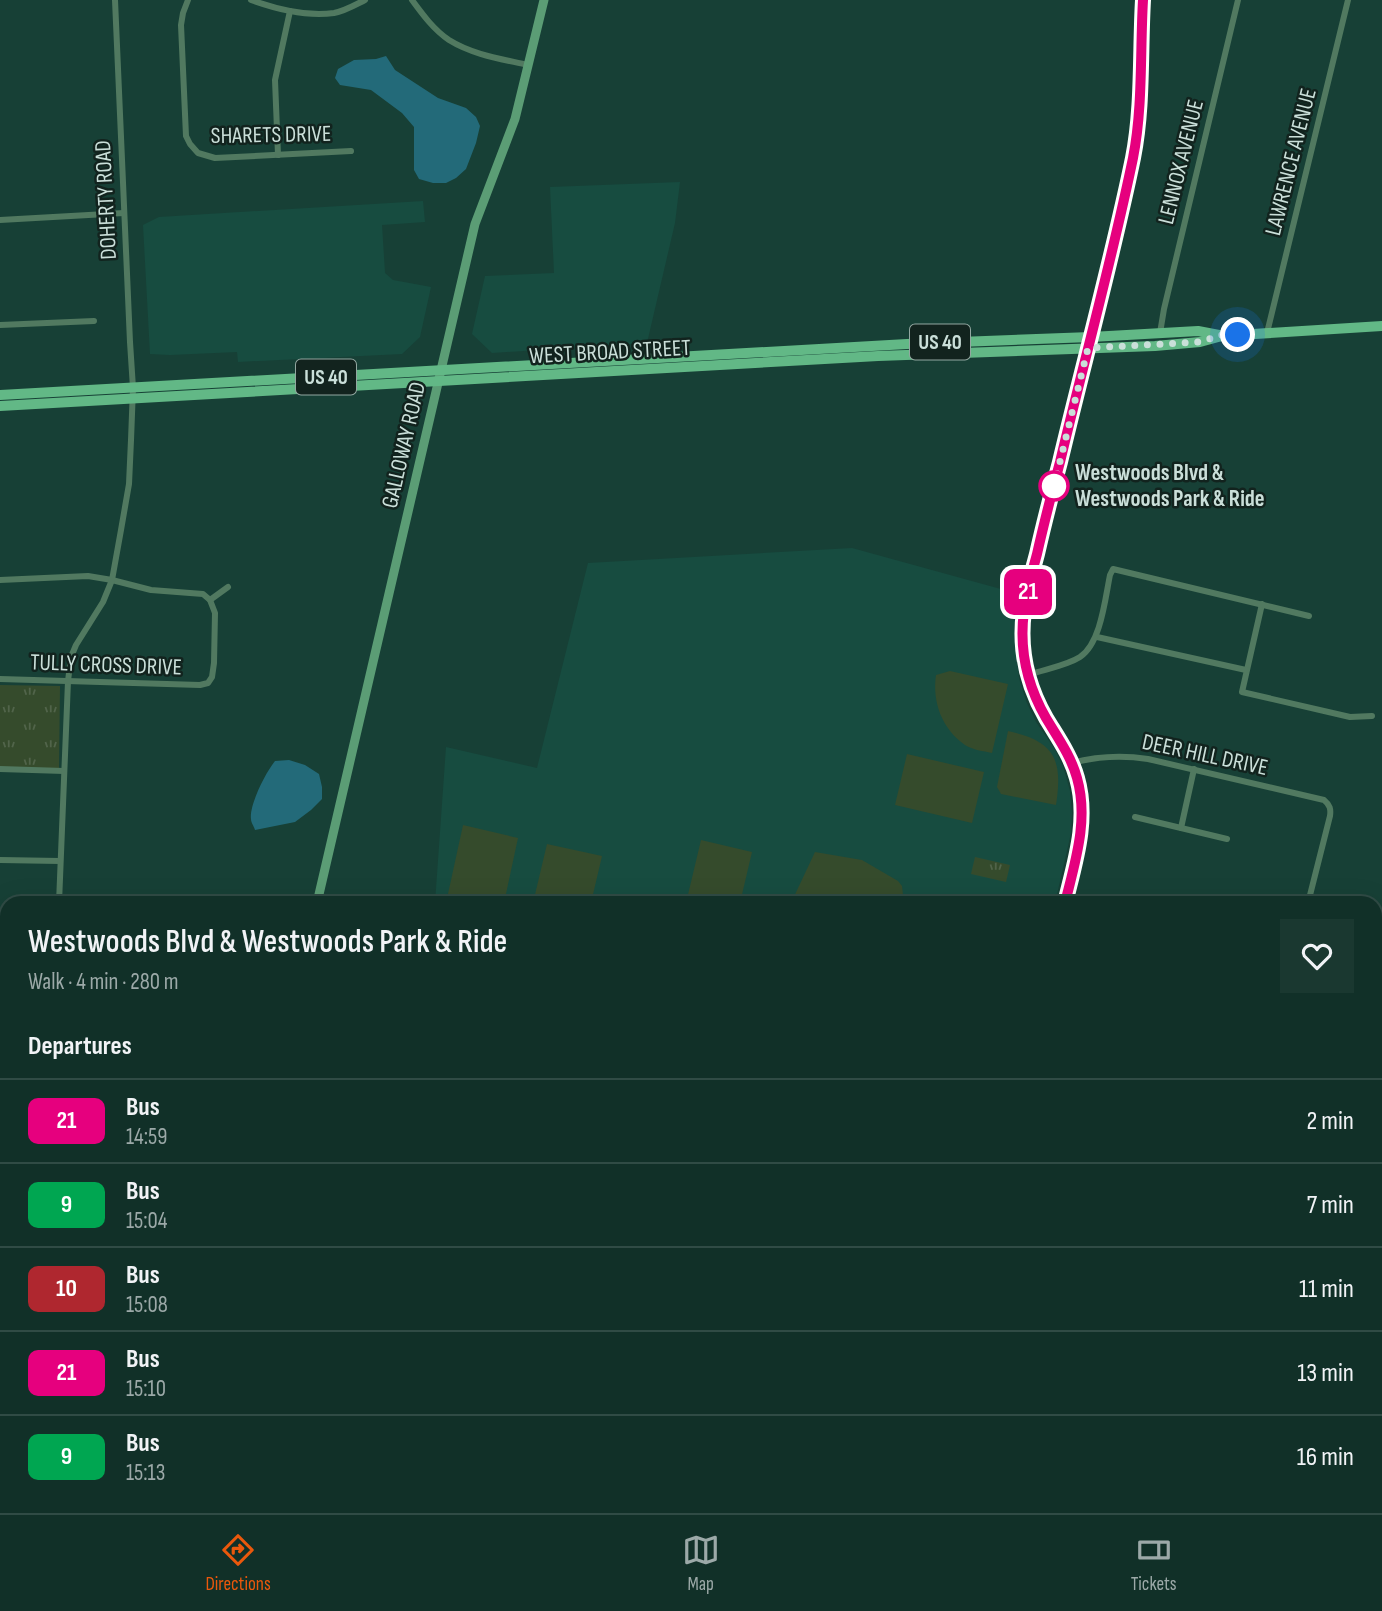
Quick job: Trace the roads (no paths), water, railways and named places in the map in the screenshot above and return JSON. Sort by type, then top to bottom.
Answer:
[{"type":"main road","name":"WEST BROAD STREET","points":[[0,396],[907,344],[1198,331],[1222,335],[1382,326]]},
{"type":"main road","name":"WEST BROAD STREET","points":[[0,406],[878,356],[1200,342],[1222,335]]},
{"type":"street","name":"DOHERTY ROAD","points":[[59,896],[71,657],[103,602],[112,579],[129,484],[133,387],[115,0]]},
{"type":"street","name":"SHARETS DRIVE","points":[[188,0],[181,25],[186,136],[194,149],[202,155],[215,158],[351,151]]},
{"type":"street","points":[[251,0],[290,11],[319,14],[335,13],[365,0]]},
{"type":"street","points":[[412,0],[425,19],[455,43],[476,53],[528,65]]},
{"type":"street","name":"GALLOWAY ROAD","points":[[319,896],[475,224],[515,119],[544,0]]},
{"type":"street","points":[[1068,896],[1082,823],[1081,798],[1072,763],[1062,741],[1041,709],[1028,675],[1022,638],[1024,611],[1133,155],[1138,111],[1143,0]]},
{"type":"street","name":"LENNOX AVENUE","points":[[1160,333],[1238,0]]},
{"type":"street","name":"LAWRENCE AVENUE","points":[[1267,333],[1348,0]]},
{"type":"street","points":[[278,155],[275,80],[290,11]]},
{"type":"street","points":[[0,220],[124,213]]},
{"type":"street","points":[[0,325],[94,321]]},
{"type":"street","points":[[1028,675],[1079,658],[1087,651],[1097,637],[1111,571],[1115,569],[1309,616]]},
{"type":"street","points":[[0,580],[88,576],[112,579],[150,590],[203,594],[210,600],[228,587]]},
{"type":"street","name":"TULLY CROSS DRIVE","points":[[0,679],[200,685],[210,681],[214,663],[215,612],[210,600]]},
{"type":"street","points":[[1262,604],[1242,692],[1350,717],[1372,716]]},
{"type":"street","points":[[1097,637],[1246,670]]},
{"type":"street","name":"DEER HILL DRIVE","points":[[1072,763],[1108,756],[1128,756],[1324,800],[1331,810],[1310,896]]},
{"type":"street","points":[[0,769],[64,771]]},
{"type":"street","points":[[1181,828],[1194,769]]},
{"type":"street","points":[[1135,817],[1227,839]]},
{"type":"street","points":[[0,860],[60,862]]},
{"type":"water","points":[[386,56],[395,70],[438,98],[466,108],[476,117],[480,126],[476,143],[466,169],[456,178],[446,183],[419,179],[414,170],[414,127],[402,113],[371,90],[340,85],[335,78],[338,69],[354,60]]},
{"type":"water","points":[[289,760],[305,765],[319,774],[322,799],[295,822],[255,830],[251,813],[263,780],[275,761]]},
{"type":"place","name":"Westwoods Blvd & Westwoods Park & Ride","points":[[1054,486]]}]
